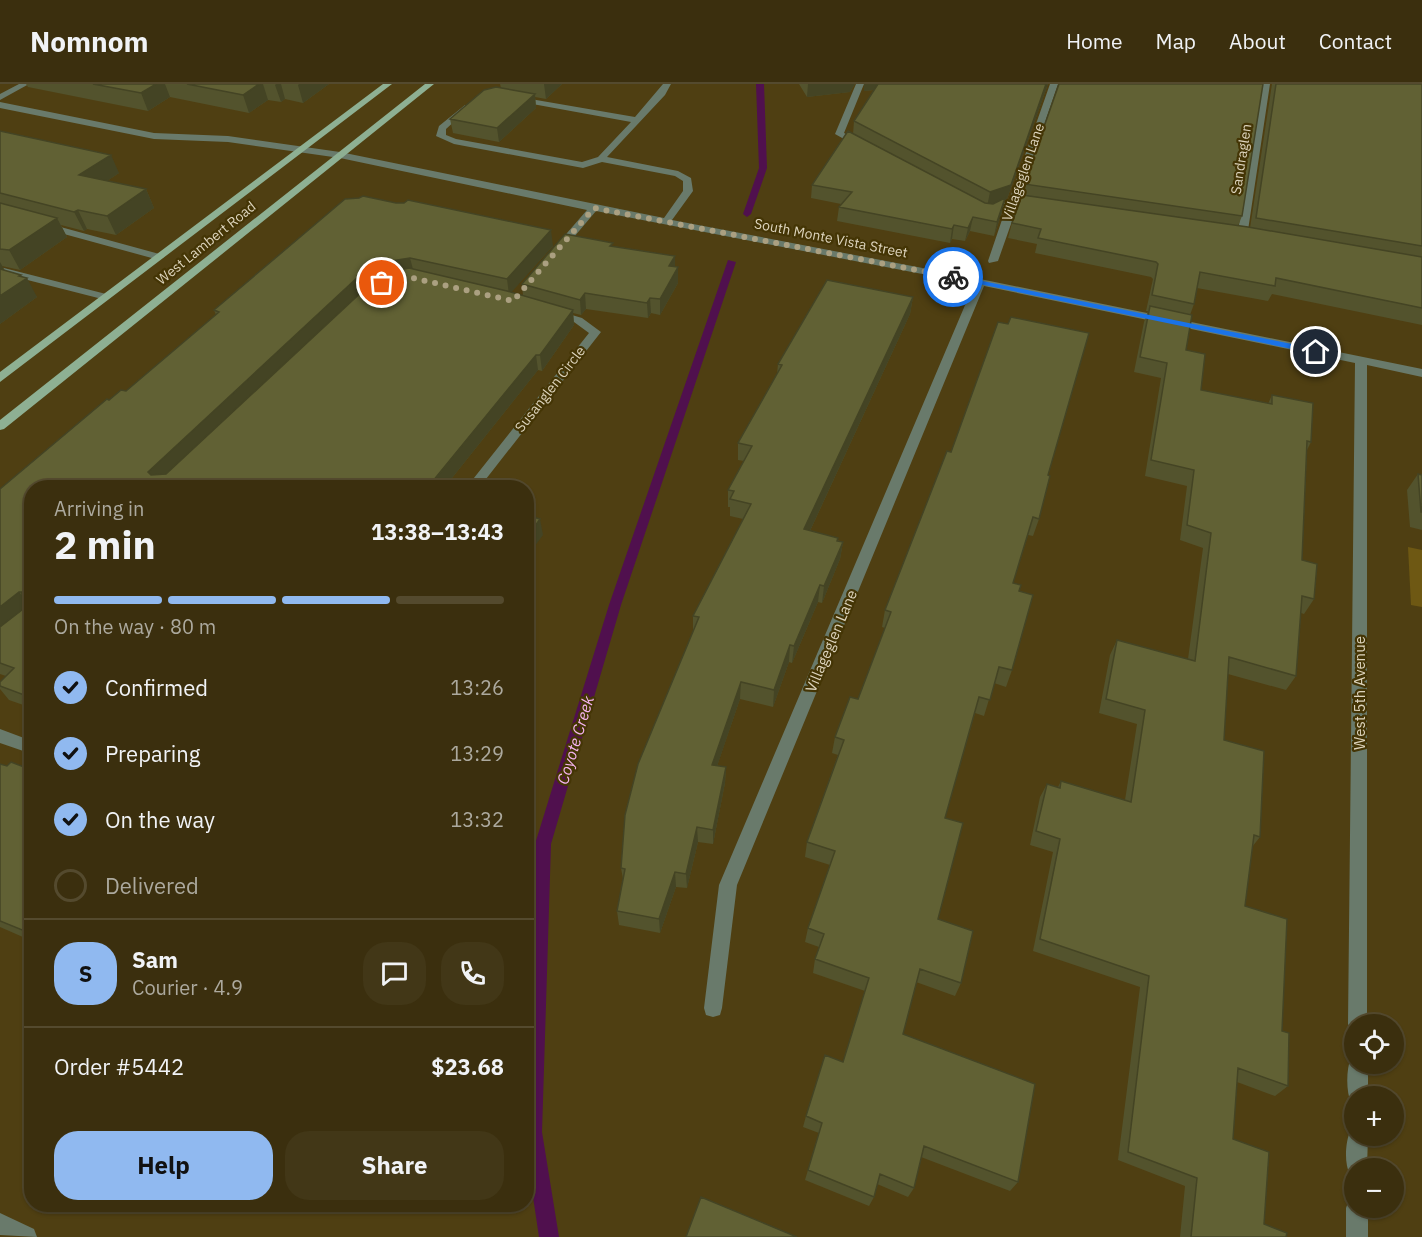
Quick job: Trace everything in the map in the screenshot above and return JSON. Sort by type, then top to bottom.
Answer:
[{"type":"main road","name":"West Lambert Road","points":[[0,378],[388,84]]},
{"type":"main road","name":"West Lambert Road","points":[[0,426],[430,84]]},
{"type":"street","points":[[0,97],[25,84]]},
{"type":"street","points":[[471,103],[442,128],[441,136],[454,141],[583,165],[601,159],[662,93],[667,84]]},
{"type":"street","points":[[860,84],[840,134],[871,151]]},
{"type":"street","name":"Villageglen Lane","points":[[993,261],[1011,203],[1054,84]]},
{"type":"street","name":"Sandraglen","points":[[1242,237],[1266,84]]},
{"type":"street","points":[[508,96],[637,120]]},
{"type":"street","name":"South Monte Vista Street","points":[[0,105],[154,136],[228,139],[340,155],[594,208],[980,282],[1422,374]]},
{"type":"street","points":[[601,159],[678,174],[688,180],[688,191],[666,222]]},
{"type":"street","points":[[975,207],[986,213],[1011,203],[1046,208]]},
{"type":"street","points":[[550,258],[594,208]]},
{"type":"street","points":[[34,223],[159,257]]},
{"type":"street","points":[[1231,236],[1254,239]]},
{"type":"street","points":[[0,270],[106,297]]},
{"type":"street","name":"Villageglen Lane","points":[[713,1008],[728,885],[980,282]]},
{"type":"street","name":"Susanglen Circle","points":[[478,480],[595,332],[578,320],[545,310]]},
{"type":"street","name":"West 5th Avenue","points":[[1358,1014],[1360,361]]},
{"type":"street","points":[[0,736],[24,745]]},
{"type":"street","points":[[1357,1218],[1357,1237]]},
{"type":"street","points":[[0,1224],[26,1237]]},
{"type":"shaded area","points":[[1408,547],[1422,550],[1422,607],[1411,605]]},
{"type":"building","points":[[93,84],[156,84],[141,93]]},
{"type":"building","points":[[187,84],[259,84],[243,95]]},
{"type":"building","points":[[878,84],[1046,84],[1011,185],[990,192],[854,121]]},
{"type":"building","points":[[1059,84],[1263,84],[1242,216],[1024,184]]},
{"type":"building","points":[[1276,84],[1422,84],[1422,246],[1256,218]]},
{"type":"building","points":[[496,87],[535,94],[497,128],[450,119],[484,90]]},
{"type":"building","points":[[0,131],[111,155],[79,175],[146,189],[107,216],[78,210],[74,212],[0,193]]},
{"type":"building","points":[[848,131],[985,203],[993,204],[1005,198],[997,222],[973,217],[968,228],[954,225],[952,229],[839,207],[852,192],[812,185]]},
{"type":"building","points":[[1022,195],[1248,227],[1422,257],[1422,308],[1276,278],[1275,286],[1200,272],[1194,304],[1152,295],[1158,264],[1156,262],[1038,238],[1041,229],[1012,223]]},
{"type":"building","points":[[363,196],[396,203],[404,203],[408,200],[551,230],[507,279],[410,258],[372,264],[148,472],[151,475],[166,474],[382,273],[409,268],[507,291],[573,310],[540,355],[536,355],[434,480],[24,480],[24,695],[0,686],[0,682],[14,668],[0,663],[0,627],[22,610],[22,592],[0,607],[0,489],[107,399],[109,400],[121,390],[126,391],[219,312],[214,310],[345,199]]},
{"type":"building","points":[[0,203],[57,218],[9,250],[0,249]]},
{"type":"building","points":[[565,234],[613,243],[610,246],[675,256],[669,266],[678,267],[660,299],[650,298],[647,303],[585,293],[580,300],[522,284]]},
{"type":"building","points":[[0,269],[21,275],[19,276],[27,278],[0,296]]},
{"type":"building","points":[[827,280],[913,297],[804,529],[838,538],[837,541],[843,542],[824,586],[820,585],[794,646],[790,645],[774,690],[741,682],[712,765],[726,767],[713,830],[697,827],[686,874],[675,872],[659,919],[617,911],[625,869],[621,868],[625,815],[638,764],[699,617],[693,616],[751,504],[730,499],[734,491],[728,490],[752,446],[738,443],[782,365],[778,364]]},
{"type":"building","points":[[1150,306],[1192,315],[1186,350],[1205,354],[1201,390],[1272,404],[1272,395],[1313,403],[1311,442],[1307,441],[1302,560],[1317,564],[1314,599],[1302,596],[1296,676],[1229,657],[1224,740],[1264,751],[1260,837],[1254,835],[1245,906],[1287,919],[1282,1031],[1289,1033],[1288,1086],[1238,1068],[1233,1139],[1269,1152],[1264,1224],[1287,1233],[1286,1237],[1191,1237],[1197,1178],[1128,1152],[1149,976],[1040,939],[1060,839],[1036,831],[1047,784],[1060,788],[1061,781],[1131,802],[1145,710],[1106,699],[1117,640],[1195,661],[1211,533],[1187,525],[1194,470],[1151,460],[1167,363],[1140,357]]},
{"type":"building","points":[[1011,317],[1089,333],[1048,475],[1050,476],[1039,519],[1033,517],[1013,583],[1021,585],[1019,591],[1033,595],[1012,670],[999,667],[990,700],[979,697],[945,818],[963,823],[938,919],[973,931],[961,983],[920,969],[903,1034],[1035,1084],[1018,1182],[924,1146],[914,1188],[880,1174],[874,1197],[808,1170],[822,1123],[806,1116],[825,1055],[843,1062],[869,978],[815,959],[824,934],[808,928],[835,851],[807,842],[844,740],[835,737],[850,697],[858,699],[891,612],[885,610],[947,451],[951,452],[998,322],[1008,324]]},
{"type":"building","points":[[1418,474],[1422,475],[1422,512],[1421,512]]},
{"type":"building","points":[[534,517],[540,519],[534,528]]},
{"type":"building","points":[[11,762],[24,767],[24,931],[0,921],[0,764],[7,766]]},
{"type":"building","points":[[701,1197],[797,1237],[686,1237]]},
{"type":"waterway","name":"Coyote Creek","points":[[747,214],[763,168],[760,84]]},
{"type":"waterway","name":"Coyote Creek","points":[[534,1103],[543,844],[615,605],[731,262]]},
{"type":"waterway","name":"Coyote Creek","points":[[534,1139],[549,1237]]},
{"type":"way so far","points":[[382,283],[413,278],[513,301],[594,208],[953,277]]},
{"type":"route","points":[[953,277],[1316,352]]}]
